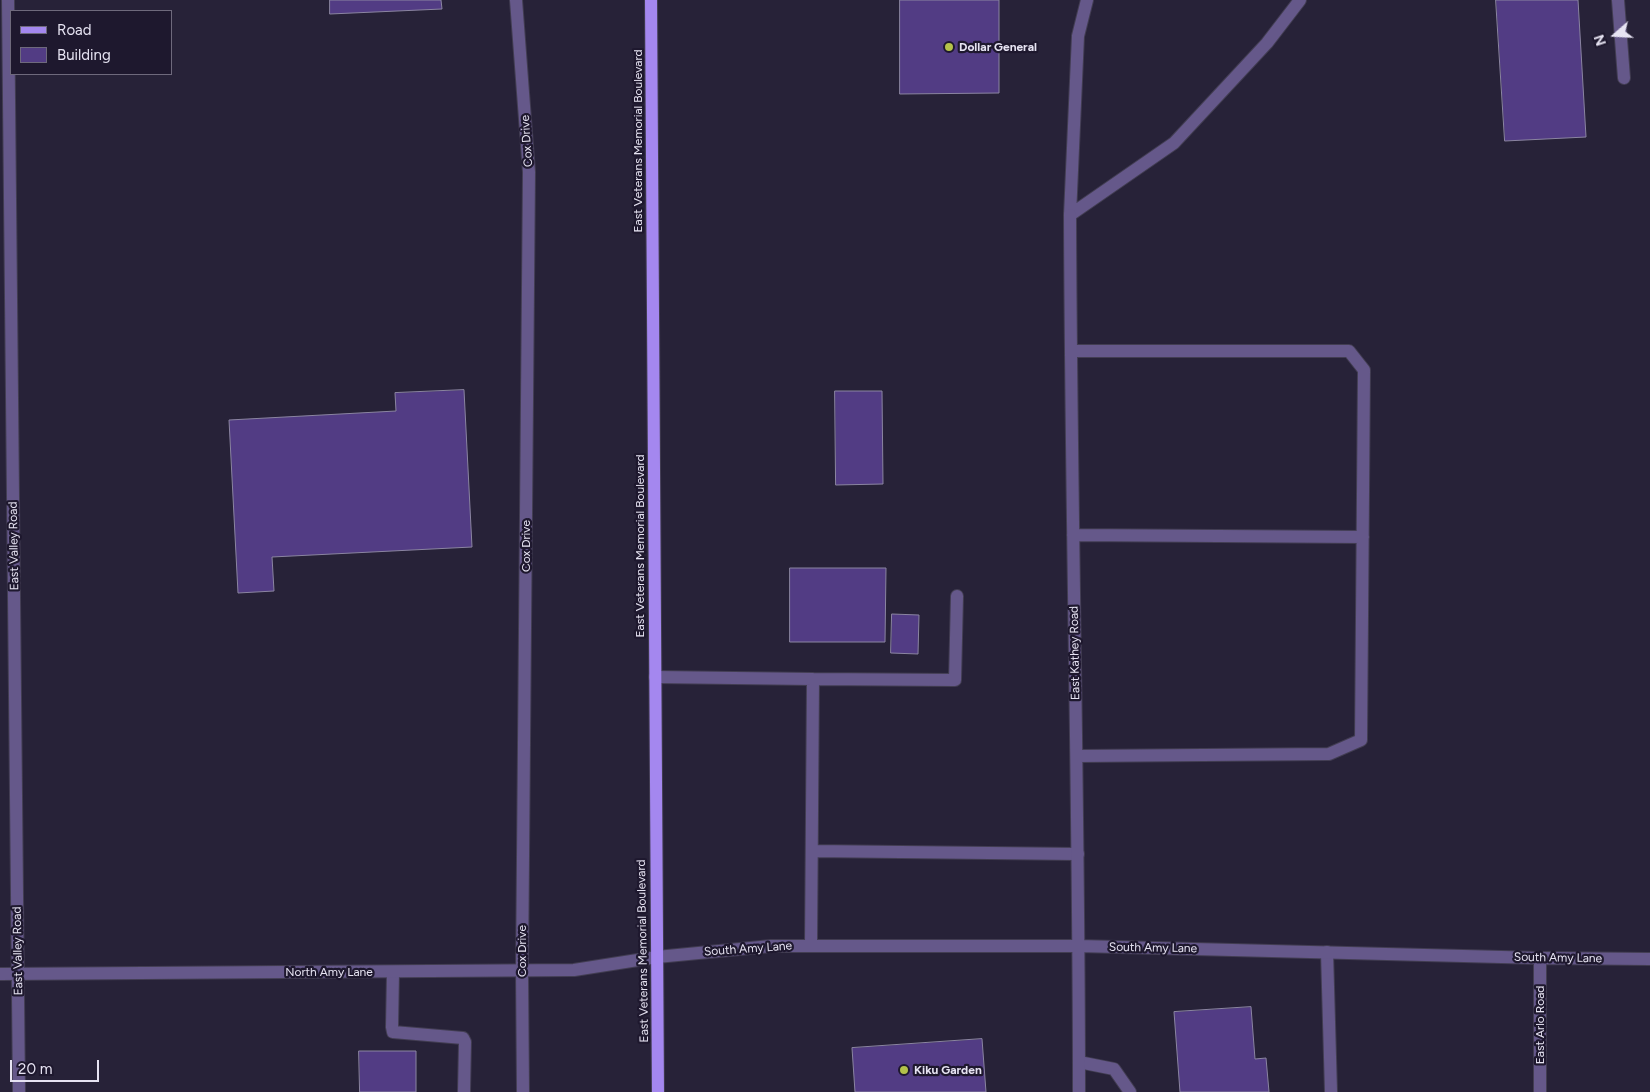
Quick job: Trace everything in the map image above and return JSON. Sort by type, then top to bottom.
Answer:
[{"type":"main road","name":"East Veterans Memorial Boulevard","points":[[651,0],[658,1092]]},
{"type":"street","name":"East Valley Road","points":[[8,0],[20,1092]]},
{"type":"street","name":"Cox Drive","points":[[516,0],[529,172],[522,971],[523,1092]]},
{"type":"street","name":"East Kathey Road","points":[[1079,1092],[1070,214],[1078,36],[1087,0]]},
{"type":"street","points":[[1070,214],[1174,143],[1267,43],[1300,0]]},
{"type":"street","points":[[1618,0],[1624,78]]},
{"type":"street","points":[[1071,351],[1349,352],[1364,370],[1361,740],[1328,754],[1076,756]]},
{"type":"street","points":[[1073,535],[1363,537]]},
{"type":"street","points":[[655,677],[955,680],[956,596]]},
{"type":"street","points":[[811,946],[813,679]]},
{"type":"street","points":[[812,851],[1078,854]]},
{"type":"street","name":"South Amy Lane","points":[[656,957],[771,946],[1079,946],[1540,958],[1650,959]]},
{"type":"street","points":[[1327,952],[1331,1092]]},
{"type":"street","name":"North Amy Lane","points":[[0,974],[574,970],[656,957]]},
{"type":"street","name":"East Arlo Road","points":[[1540,958],[1540,1092]]},
{"type":"street","points":[[394,972],[392,1027],[394,1032],[463,1038],[465,1042],[464,1092]]},
{"type":"street","points":[[1079,1062],[1114,1069],[1130,1092]]},
{"type":"building","points":[[330,0],[441,0],[442,9],[330,14]]},
{"type":"building","name":"Dollar General","points":[[900,0],[999,0],[999,93],[900,94]]},
{"type":"building","points":[[1496,0],[1578,0],[1586,137],[1505,141]]},
{"type":"building","points":[[464,390],[472,547],[272,557],[274,591],[238,593],[229,420],[396,411],[395,393]]},
{"type":"building","points":[[835,391],[882,391],[883,484],[836,485]]},
{"type":"building","points":[[790,568],[886,568],[885,642],[790,642]]},
{"type":"building","points":[[892,614],[919,615],[918,654],[891,653]]},
{"type":"building","points":[[1251,1007],[1255,1059],[1266,1058],[1269,1092],[1180,1092],[1174,1012]]},
{"type":"building","points":[[982,1039],[986,1092],[855,1092],[852,1048]]},
{"type":"building","points":[[359,1051],[416,1051],[416,1092],[360,1092]]},
{"type":"place","name":"Dollar General","points":[[949,47]]},
{"type":"place","name":"Kiku Garden","points":[[904,1070]]}]
